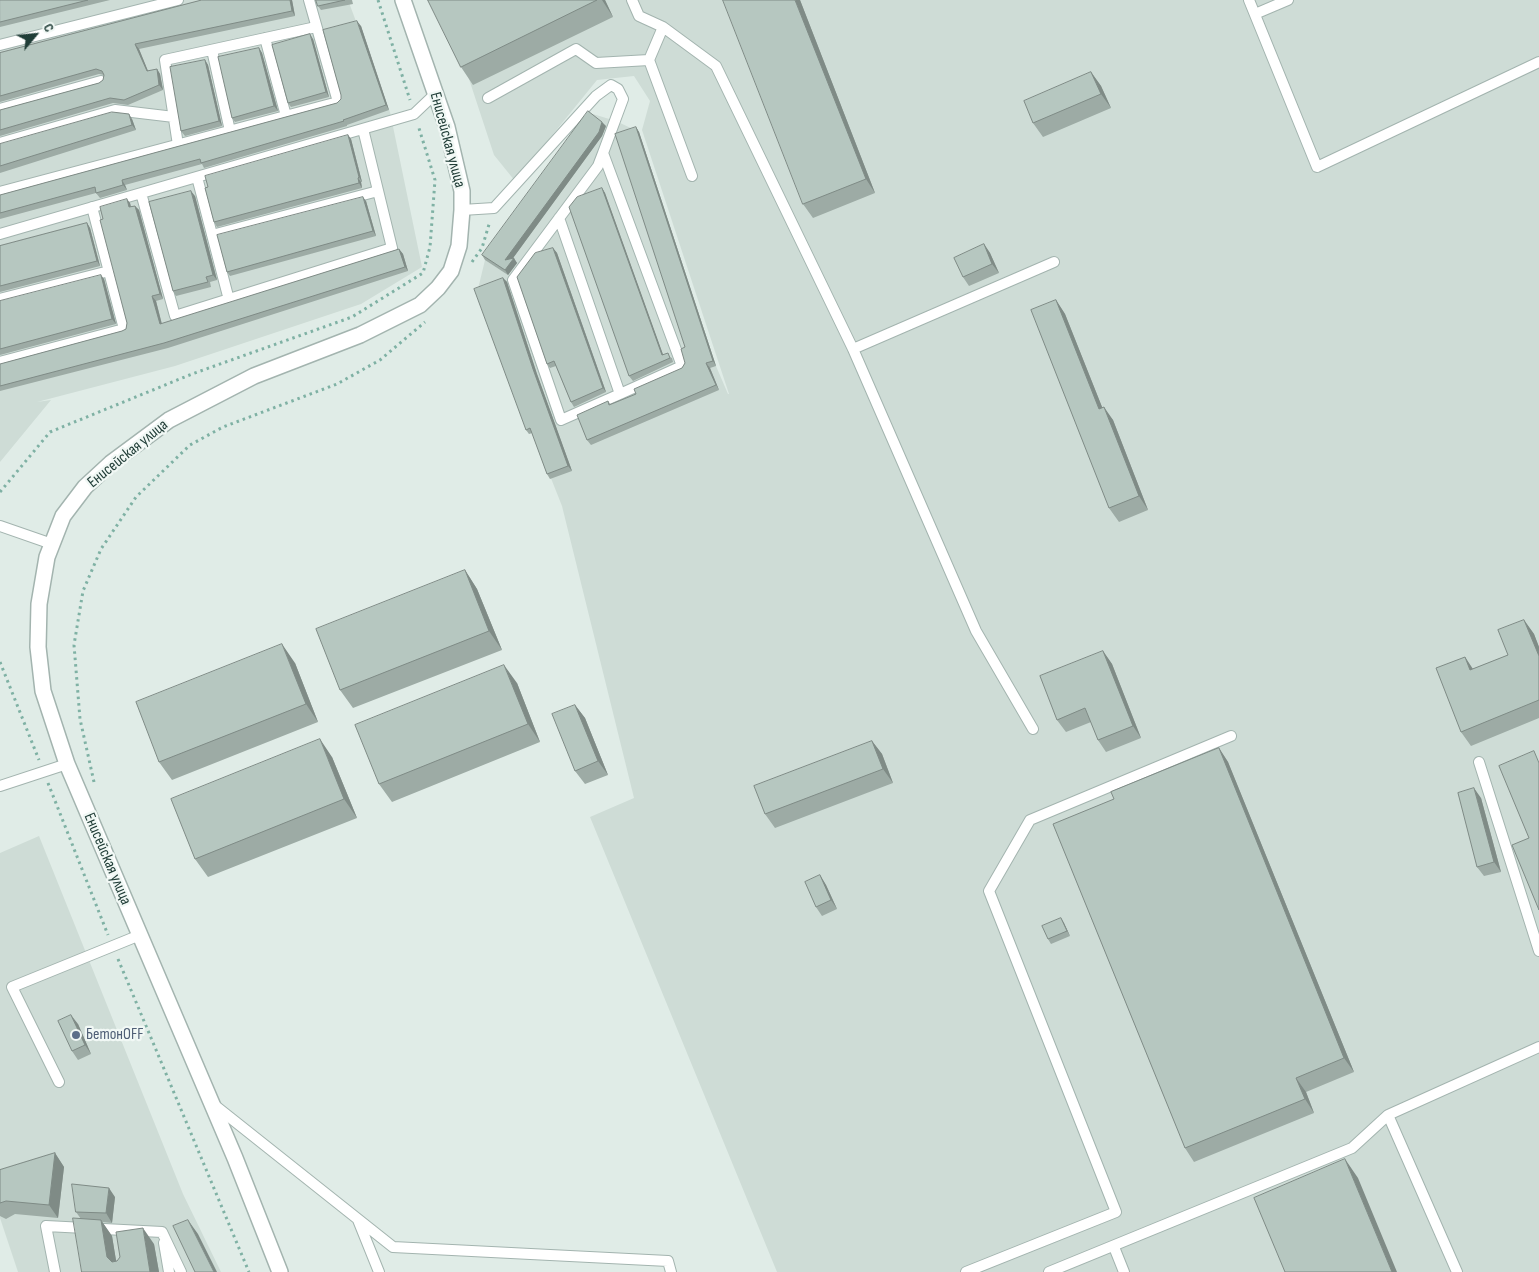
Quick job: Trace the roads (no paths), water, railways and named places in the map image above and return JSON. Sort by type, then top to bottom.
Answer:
[{"type":"street","name":"Енисейская улица","points":[[280,1272],[235,1158],[67,764],[43,691],[38,647],[39,604],[47,558],[63,516],[85,487],[111,463],[169,420],[254,376],[360,335],[420,305],[430,297],[451,270],[459,246],[462,191],[447,127],[403,0]]},
{"type":"lane","points":[[0,45],[178,0]]},
{"type":"lane","points":[[0,192],[338,102],[309,0]]},
{"type":"lane","points":[[632,0],[638,16],[663,27],[716,66],[853,349],[976,630],[1033,729]]},
{"type":"lane","points":[[1249,0],[1317,167],[1539,62]]},
{"type":"lane","points":[[1255,14],[1288,0]]},
{"type":"lane","points":[[178,145],[165,60],[316,27]]},
{"type":"lane","points":[[663,27],[649,60],[692,176]]},
{"type":"lane","points":[[265,38],[286,116]]},
{"type":"lane","points":[[488,98],[576,49],[596,63],[649,60]]},
{"type":"lane","points":[[212,50],[230,131]]},
{"type":"lane","points":[[0,109],[101,81]]},
{"type":"lane","points":[[462,210],[494,208],[596,96],[611,85],[618,89],[623,99],[598,166],[514,280],[561,420],[682,366],[603,153]]},
{"type":"lane","points":[[0,234],[414,114],[435,94]]},
{"type":"lane","points":[[0,143],[114,110],[174,118]]},
{"type":"lane","points":[[140,193],[176,316],[392,248],[363,128]]},
{"type":"lane","points":[[197,177],[229,300]]},
{"type":"lane","points":[[212,235],[378,191]]},
{"type":"lane","points":[[0,362],[124,329],[92,207]]},
{"type":"lane","points":[[559,218],[620,394]]},
{"type":"lane","points":[[853,349],[1054,262]]},
{"type":"lane","points":[[0,299],[109,271]]},
{"type":"lane","points":[[0,526],[52,544]]},
{"type":"lane","points":[[966,1272],[1116,1212],[989,892],[1030,820],[1231,736]]},
{"type":"lane","points":[[1479,762],[1539,951]]},
{"type":"lane","points":[[0,786],[67,764]]},
{"type":"lane","points":[[59,1082],[12,988],[140,935]]},
{"type":"lane","points":[[1050,1272],[1352,1148],[1388,1114],[1539,1047]]},
{"type":"lane","points":[[211,1102],[393,1247],[668,1261],[671,1272]]},
{"type":"lane","points":[[1388,1114],[1457,1272]]},
{"type":"lane","points":[[358,1219],[379,1272]]},
{"type":"lane","points":[[56,1272],[46,1226],[119,1234],[162,1232]]},
{"type":"lane","points":[[162,1232],[169,1272]]},
{"type":"lane","points":[[162,1232],[181,1272]]},
{"type":"lane","points":[[1114,1247],[1124,1272]]},
{"type":"place","name":"БетонOFF","points":[[76,1035]]}]
